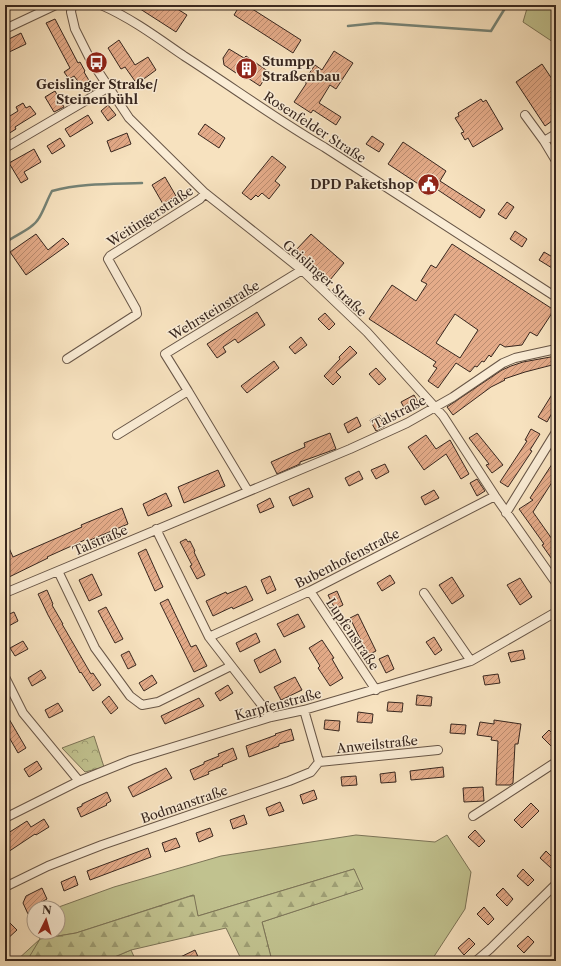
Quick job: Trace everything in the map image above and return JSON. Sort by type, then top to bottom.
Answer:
[{"type":"street","points":[[5,29],[56,5]]},
{"type":"street","name":"Geislinger Straße","points":[[72,5],[71,12],[75,29],[90,60],[130,118],[206,193],[302,270],[367,332],[443,416],[506,513],[556,583]]},
{"type":"street","name":"Rosenfelder Straße","points":[[101,5],[116,12],[167,44],[296,130],[556,297]]},
{"type":"street","points":[[5,148],[109,87]]},
{"type":"street","points":[[525,116],[544,141],[556,161]]},
{"type":"street","points":[[544,141],[556,134]]},
{"type":"street","name":"Weitingerstraße","points":[[67,359],[137,314],[136,309],[108,259],[110,256],[200,199],[206,193]]},
{"type":"street","name":"Wehrsteinstraße","points":[[188,390],[165,354],[302,270]]},
{"type":"street","name":"Talstraße","points":[[5,593],[364,443],[407,423],[435,407],[503,363],[515,358],[556,350]]},
{"type":"street","points":[[117,435],[188,390],[248,491]]},
{"type":"street","points":[[506,513],[556,432]]},
{"type":"street","name":"Bubenhofenstraße","points":[[209,637],[310,591],[495,496]]},
{"type":"street","points":[[156,529],[209,637],[271,717]]},
{"type":"street","points":[[58,571],[95,648],[130,696],[142,705],[158,702],[231,666]]},
{"type":"street","name":"Lupfenstraße","points":[[310,591],[376,690]]},
{"type":"street","points":[[424,593],[471,661]]},
{"type":"street","name":"Karpfenstraße","points":[[5,818],[80,780],[131,760],[271,717],[304,710],[376,690],[471,661],[556,612]]},
{"type":"street","points":[[5,677],[23,713],[80,780]]},
{"type":"street","points":[[304,710],[319,762]]},
{"type":"street","name":"Anweilstraße","points":[[319,762],[438,750]]},
{"type":"street","name":"Bodmanstraße","points":[[5,887],[48,866],[102,845],[289,781],[311,772],[319,762]]},
{"type":"street","points":[[473,816],[556,762]]},
{"type":"street","points":[[476,961],[556,884]]},
{"type":"green space","points":[[528,5],[556,5],[556,44],[523,22]]},
{"type":"green space","points":[[94,736],[104,767],[85,772],[62,748]]},
{"type":"green space","points":[[356,835],[435,842],[447,835],[471,872],[465,909],[433,958],[429,961],[272,961],[262,922],[362,889],[354,869],[198,916],[193,895],[76,933],[66,935],[66,904],[114,887],[221,856]]},
{"type":"green space","points":[[354,869],[363,889],[262,922],[272,961],[242,961],[226,928],[131,950],[105,961],[30,961],[28,959],[39,940],[66,940],[66,935],[76,933],[194,895],[198,916]]},
{"type":"green space","points":[[39,940],[29,959],[30,961],[16,961]]},
{"type":"green space","points":[[131,950],[136,961],[105,961]]},
{"type":"building","points":[[134,5],[171,5],[187,15],[176,32]]},
{"type":"building","points":[[240,5],[246,5],[301,40],[293,53],[234,15]]},
{"type":"building","points":[[55,19],[78,63],[80,62],[94,89],[87,93],[74,76],[69,79],[64,72],[70,68],[46,23]]},
{"type":"building","points":[[21,33],[26,44],[5,54],[5,41]]},
{"type":"building","points":[[119,40],[135,65],[148,57],[156,70],[137,84],[125,67],[121,69],[108,48]]},
{"type":"building","name":"Stumpp Straßenbau","points":[[229,49],[244,58],[246,56],[269,72],[260,86],[237,71],[236,73],[224,65],[223,58]]},
{"type":"building","points":[[334,51],[353,63],[336,89],[330,85],[319,103],[341,117],[336,125],[313,110],[311,113],[294,102],[306,84],[306,78],[315,65],[322,70]]},
{"type":"building","points":[[542,64],[556,85],[556,118],[545,126],[516,82]]},
{"type":"building","points":[[55,91],[64,107],[54,112],[45,97]]},
{"type":"building","points":[[481,99],[483,102],[486,100],[503,129],[473,147],[468,138],[465,140],[461,133],[464,132],[455,118],[459,116],[458,113]]},
{"type":"building","points":[[23,103],[26,108],[30,106],[36,114],[15,127],[16,129],[8,134],[5,129],[5,119],[18,111],[16,107]]},
{"type":"building","points":[[108,105],[116,115],[108,121],[101,111]]},
{"type":"building","points":[[88,115],[93,123],[70,137],[65,129]]},
{"type":"building","points":[[205,124],[225,138],[219,148],[198,134]]},
{"type":"building","points":[[127,133],[131,144],[111,152],[107,141]]},
{"type":"building","points":[[372,136],[384,144],[379,152],[366,144]]},
{"type":"building","points":[[60,138],[65,146],[52,154],[47,146]]},
{"type":"building","points":[[403,142],[446,171],[440,181],[485,210],[480,218],[435,188],[432,193],[388,164]]},
{"type":"building","points":[[34,149],[41,162],[24,172],[28,179],[21,183],[9,163]]},
{"type":"building","points":[[272,156],[286,167],[275,181],[280,185],[269,199],[262,193],[258,197],[256,195],[251,200],[242,193]]},
{"type":"building","points":[[165,177],[176,196],[163,204],[152,185]]},
{"type":"building","points":[[507,202],[514,207],[506,219],[498,214]]},
{"type":"building","points":[[515,231],[527,239],[522,247],[510,239]]},
{"type":"building","points":[[36,234],[48,250],[63,238],[69,244],[26,275],[10,252]]},
{"type":"building","points":[[311,234],[344,263],[330,280],[296,250]]},
{"type":"building","points":[[452,244],[554,310],[537,336],[530,332],[522,345],[505,347],[500,344],[491,357],[489,355],[484,362],[482,361],[477,367],[475,366],[470,372],[456,363],[438,388],[428,381],[437,368],[433,366],[436,362],[369,319],[392,285],[416,301],[427,284],[421,281],[431,265],[436,268]],"holes":[[[455,314],[478,330],[460,358],[436,343]]]},
{"type":"building","points":[[544,252],[556,259],[552,268],[539,260]]},
{"type":"building","points":[[257,312],[265,325],[238,343],[235,339],[223,347],[226,352],[217,358],[207,344]]},
{"type":"building","points":[[325,313],[335,324],[329,330],[318,319]]},
{"type":"building","points":[[301,337],[307,345],[295,354],[289,347]]},
{"type":"building","points":[[350,346],[357,353],[336,372],[341,377],[333,385],[324,376]]},
{"type":"building","points":[[556,356],[556,364],[504,379],[505,380],[491,387],[453,415],[447,407],[502,370],[523,362]]},
{"type":"building","points":[[274,361],[279,368],[247,393],[241,386]]},
{"type":"building","points":[[376,368],[386,379],[379,385],[369,374]]},
{"type":"building","points":[[556,388],[556,406],[547,422],[538,417]]},
{"type":"building","points":[[414,395],[420,406],[407,413],[401,402]]},
{"type":"building","points":[[380,415],[385,426],[376,431],[370,420]]},
{"type":"building","points":[[357,417],[361,426],[348,433],[344,424]]},
{"type":"building","points":[[531,429],[540,434],[530,450],[532,451],[508,487],[500,482],[527,441],[525,440]]},
{"type":"building","points":[[330,433],[336,449],[300,462],[300,464],[277,474],[271,462],[305,447],[304,443]]},
{"type":"building","points":[[477,433],[503,465],[492,473],[486,465],[489,464],[469,438]]},
{"type":"building","points":[[426,435],[436,449],[450,440],[469,474],[461,479],[446,454],[424,470],[408,447]]},
{"type":"building","points":[[556,458],[556,476],[533,512],[556,543],[556,565],[542,545],[544,544],[519,509],[533,500],[530,498]]},
{"type":"building","points":[[385,464],[389,472],[376,479],[371,470]]},
{"type":"building","points":[[218,470],[225,486],[184,503],[178,487]]},
{"type":"building","points":[[359,471],[363,479],[349,486],[345,478]]},
{"type":"building","points":[[477,479],[485,491],[477,496],[470,483]]},
{"type":"building","points":[[309,488],[313,497],[293,506],[289,497]]},
{"type":"building","points":[[434,490],[439,498],[425,505],[421,497]]},
{"type":"building","points":[[166,493],[172,506],[148,516],[143,504]]},
{"type":"building","points":[[270,498],[274,507],[260,513],[257,505]]},
{"type":"building","points":[[122,508],[128,524],[88,541],[87,539],[47,557],[48,558],[5,579],[5,539],[13,557],[82,527],[81,525]]},
{"type":"building","points":[[186,539],[188,542],[190,541],[205,575],[197,579],[190,566],[192,565],[180,542]]},
{"type":"building","points":[[146,549],[163,587],[155,591],[138,553]]},
{"type":"building","points":[[92,574],[102,595],[89,601],[79,580]]},
{"type":"building","points":[[390,575],[395,583],[382,591],[377,583]]},
{"type":"building","points":[[270,576],[276,590],[267,594],[261,580]]},
{"type":"building","points":[[452,577],[464,596],[452,604],[439,585]]},
{"type":"building","points":[[520,578],[532,597],[520,605],[507,585]]},
{"type":"building","points":[[246,586],[253,600],[233,609],[232,607],[213,616],[206,601],[226,592],[227,594]]},
{"type":"building","points":[[47,590],[53,604],[52,605],[62,624],[91,674],[93,673],[101,685],[93,691],[81,672],[80,673],[38,594]]},
{"type":"building","points":[[337,591],[343,605],[335,609],[328,595]]},
{"type":"building","points":[[168,599],[191,647],[196,645],[207,666],[194,672],[160,603]]},
{"type":"building","points":[[106,607],[123,639],[115,643],[98,611]]},
{"type":"building","points":[[14,612],[18,621],[5,628],[5,616]]},
{"type":"building","points":[[298,614],[305,627],[284,637],[277,624]]},
{"type":"building","points":[[358,614],[376,651],[368,655],[350,618]]},
{"type":"building","points":[[256,633],[260,642],[240,652],[236,643]]},
{"type":"building","points":[[434,637],[442,650],[435,655],[426,642]]},
{"type":"building","points":[[322,640],[334,658],[332,659],[343,678],[330,686],[318,668],[320,666],[309,648]]},
{"type":"building","points":[[23,641],[28,649],[15,656],[10,648]]},
{"type":"building","points":[[275,649],[281,662],[260,673],[254,660]]},
{"type":"building","points":[[523,650],[525,659],[511,662],[508,653]]},
{"type":"building","points":[[129,651],[136,665],[128,669],[121,655]]},
{"type":"building","points":[[388,655],[394,669],[386,673],[379,659]]},
{"type":"building","points":[[41,670],[46,678],[32,686],[28,678]]},
{"type":"building","points":[[498,674],[500,683],[485,685],[483,676]]},
{"type":"building","points":[[152,675],[157,683],[144,691],[139,683]]},
{"type":"building","points":[[295,677],[302,690],[281,700],[274,687]]},
{"type":"building","points":[[228,685],[233,693],[220,701],[215,693]]},
{"type":"building","points":[[417,695],[432,697],[431,706],[416,705]]},
{"type":"building","points":[[109,696],[118,708],[111,714],[102,702]]},
{"type":"building","points":[[199,698],[204,706],[165,724],[161,716]]},
{"type":"building","points":[[388,702],[403,703],[402,712],[387,711]]},
{"type":"building","points":[[58,703],[63,711],[49,718],[45,710]]},
{"type":"building","points":[[5,712],[26,748],[18,753],[5,730]]},
{"type":"building","points":[[358,712],[373,714],[372,723],[357,722]]},
{"type":"building","points":[[325,720],[340,721],[339,731],[324,729]]},
{"type":"building","points":[[494,720],[521,724],[518,744],[515,744],[513,783],[510,785],[496,785],[498,741],[491,740],[492,737],[477,735],[480,722],[494,724]]},
{"type":"building","points":[[451,724],[466,725],[465,734],[450,733]]},
{"type":"building","points":[[291,729],[294,740],[279,744],[279,746],[249,757],[246,746]]},
{"type":"building","points":[[549,730],[556,737],[556,751],[542,737]]},
{"type":"building","points":[[233,748],[237,759],[194,780],[190,770],[219,756],[218,754]]},
{"type":"building","points":[[37,761],[42,769],[29,777],[24,769]]},
{"type":"building","points":[[443,767],[444,777],[411,780],[410,771]]},
{"type":"building","points":[[166,768],[172,778],[133,797],[128,787]]},
{"type":"building","points":[[395,772],[396,782],[381,783],[380,774]]},
{"type":"building","points":[[356,776],[357,785],[342,786],[341,777]]},
{"type":"building","points":[[483,787],[484,801],[464,802],[463,788]]},
{"type":"building","points":[[314,790],[317,799],[303,804],[300,795]]},
{"type":"building","points":[[107,792],[111,801],[106,804],[107,805],[81,817],[77,808]]},
{"type":"building","points":[[280,802],[284,811],[269,816],[266,808]]},
{"type":"building","points":[[531,803],[539,811],[522,828],[514,820]]},
{"type":"building","points":[[244,815],[247,824],[233,829],[230,820]]},
{"type":"building","points":[[44,819],[49,827],[36,835],[35,834],[5,854],[5,835],[27,821],[31,827]]},
{"type":"building","points":[[210,828],[213,836],[199,842],[196,833]]},
{"type":"building","points":[[475,830],[485,841],[479,847],[468,837]]},
{"type":"building","points":[[176,838],[180,847],[165,852],[162,843]]},
{"type":"building","points":[[148,848],[151,857],[90,880],[87,871]]},
{"type":"building","points":[[546,851],[556,861],[551,868],[540,858]]},
{"type":"building","points":[[523,869],[534,880],[528,886],[517,876]]},
{"type":"building","points":[[75,876],[78,885],[64,891],[61,882]]},
{"type":"building","points":[[42,888],[47,899],[26,900],[26,910],[23,903],[26,896]]},
{"type":"building","points":[[503,888],[513,899],[507,906],[496,895]]},
{"type":"building","points":[[484,907],[494,919],[488,925],[477,914]]},
{"type":"building","points":[[5,918],[17,930],[5,941]]},
{"type":"building","points":[[528,936],[534,942],[524,953],[517,946]]},
{"type":"building","points":[[469,938],[475,944],[464,955],[458,948]]},
{"type":"building","points":[[195,950],[200,961],[172,961]]},
{"type":"waterway","points":[[348,26],[377,23],[491,31],[507,5]]},
{"type":"waterway","points":[[5,243],[28,229],[36,222],[41,215],[52,191],[85,185],[142,183]]},
{"type":"place","name":"Geislinger Straße/ Steinenbühl","points":[[97,62]]},
{"type":"place","name":"Stumpp Straßenbau","points":[[246,68]]},
{"type":"place","name":"DPD Paketshop","points":[[429,184]]}]
